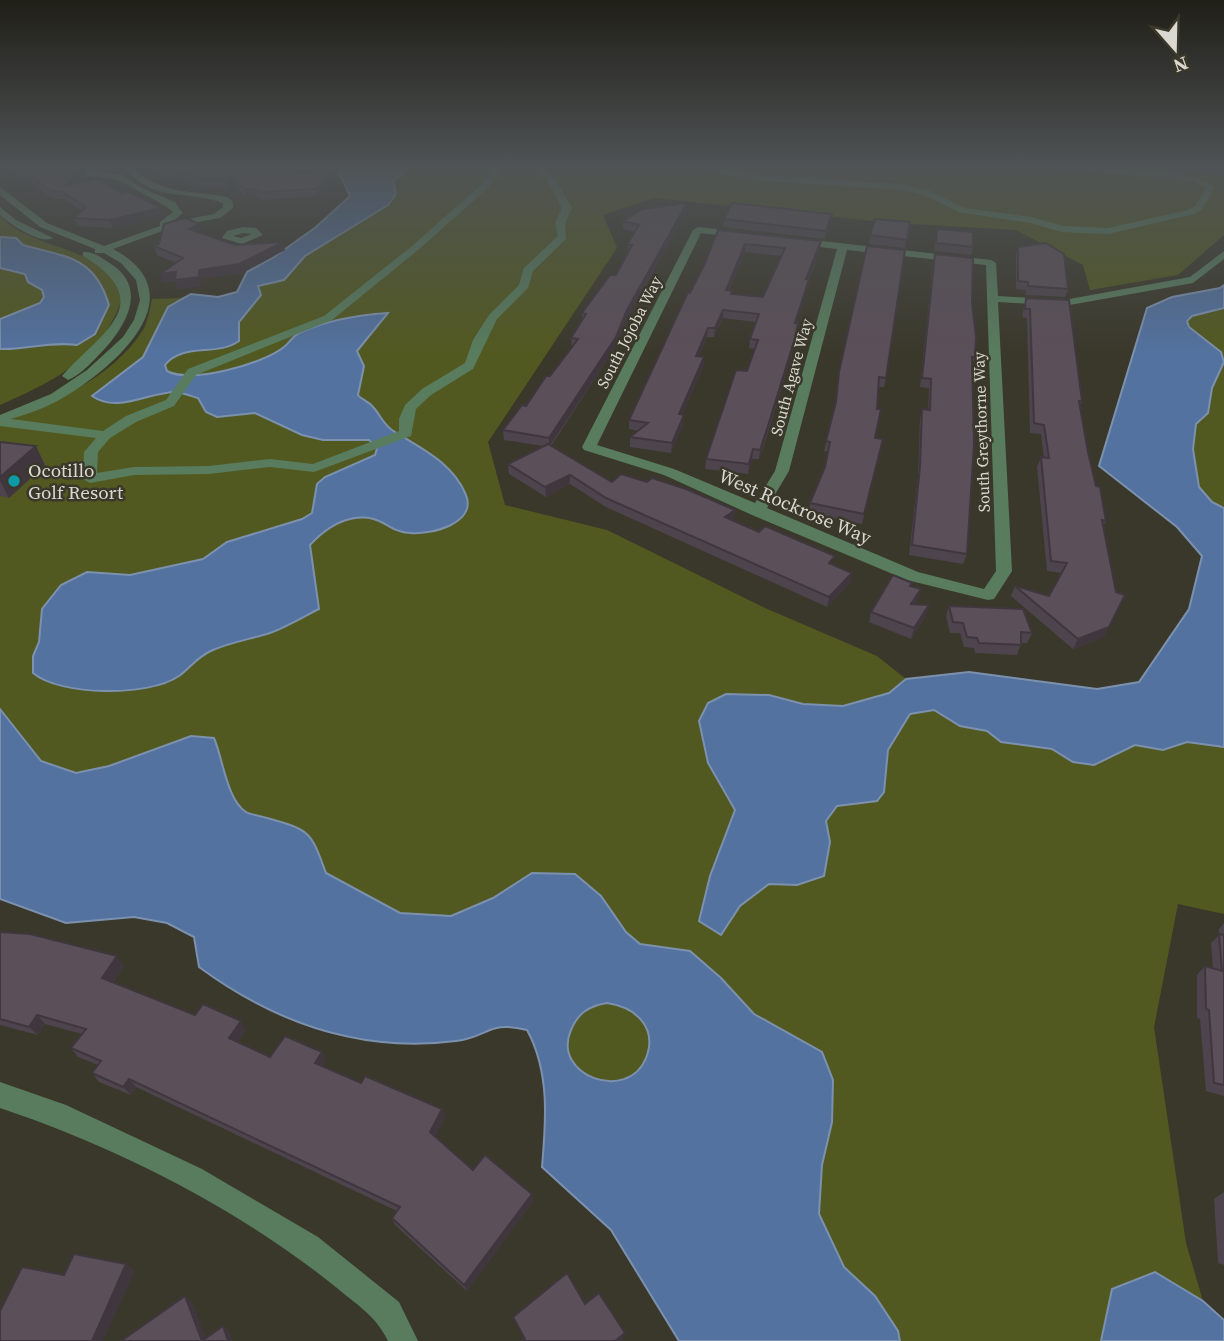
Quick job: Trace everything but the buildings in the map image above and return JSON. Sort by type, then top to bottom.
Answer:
[{"type":"street","points":[[0,421],[97,369],[124,344],[140,322],[146,302],[143,285],[128,264],[33,233],[25,228]]},
{"type":"street","points":[[0,410],[36,400],[86,363],[110,338],[125,311],[123,283],[110,267],[93,251],[48,228]]},
{"type":"street","points":[[93,251],[159,228]]},
{"type":"street","points":[[234,228],[238,230]]},
{"type":"street","points":[[438,228],[333,314],[192,372],[170,403],[131,419],[105,435],[91,452],[90,479],[134,471],[209,470],[270,463],[314,468],[406,433],[407,414],[413,403],[425,392],[470,365],[479,341],[494,316],[509,296],[524,286],[528,270],[563,237],[561,228]]},
{"type":"street","points":[[1068,228],[1108,231],[1123,228]]},
{"type":"street","name":"South Jojoba Way","points":[[589,447],[698,230],[843,245]]},
{"type":"street","name":"South Greythorne Way","points":[[843,245],[991,263],[1004,571],[988,596]]},
{"type":"street","name":"South Agave Way","points":[[757,512],[782,471],[843,245]]},
{"type":"street","points":[[994,299],[1064,303],[1193,280],[1224,254]]},
{"type":"street","points":[[0,421],[105,435]]},
{"type":"street","name":"West Rockrose Way","points":[[589,447],[669,472],[757,512],[913,576],[988,596]]},
{"type":"street","points":[[0,1095],[57,1114],[193,1178],[308,1247],[388,1312],[403,1341]]},
{"type":"green space","points":[[0,228],[14,228],[99,265],[113,277],[124,293],[105,334],[91,350],[41,386],[0,405]]},
{"type":"green space","name":"Ocotillo Golf Resort","points":[[315,228],[608,228],[617,248],[488,442],[505,505],[607,530],[765,608],[877,656],[906,679],[969,672],[1097,689],[1138,682],[1189,609],[1202,556],[1177,527],[1099,466],[1147,308],[1172,297],[1224,285],[1224,914],[1178,904],[1154,1027],[1186,1243],[1203,1301],[1224,1320],[1224,1341],[679,1341],[611,1230],[542,1167],[544,1097],[539,1063],[527,1030],[514,1027],[496,1028],[467,1039],[421,1044],[353,1038],[320,1030],[258,1004],[199,967],[194,937],[167,923],[134,917],[66,923],[0,899],[0,424],[79,388],[114,363],[143,330],[152,299],[180,298],[191,294],[218,297],[237,292],[247,272],[274,257]]},
{"type":"green space","name":"Ocotillo Golf Resort","points":[[973,228],[1224,228],[1224,235],[1178,275],[1090,290],[1083,265],[1016,230]]},
{"type":"water","points":[[315,228],[351,228],[305,256],[284,280],[258,286],[261,295],[239,322],[239,341],[230,346],[181,354],[165,365],[167,371],[192,375],[227,370],[274,353],[296,335],[310,328],[342,319],[388,313],[357,351],[364,366],[358,395],[372,406],[391,430],[445,465],[466,495],[468,505],[465,513],[450,525],[430,532],[402,532],[370,518],[350,519],[333,526],[310,545],[319,609],[270,633],[208,652],[179,676],[165,683],[147,688],[105,691],[83,690],[46,681],[33,673],[33,656],[39,642],[42,609],[61,585],[87,572],[130,575],[203,559],[227,542],[302,519],[312,513],[317,484],[325,477],[375,455],[377,448],[369,440],[323,440],[302,435],[255,413],[217,417],[206,412],[198,398],[179,392],[123,403],[102,401],[92,396],[143,357],[168,307],[191,294],[218,297],[237,292],[247,272],[274,257]]},
{"type":"water","points":[[0,237],[16,238],[23,245],[66,257],[87,268],[96,277],[109,305],[95,334],[77,345],[0,349],[0,319],[40,303],[44,297],[42,290],[28,282],[25,274],[0,268]]},
{"type":"water","points":[[1224,285],[1224,308],[1192,316],[1187,321],[1189,327],[1221,352],[1224,362],[1212,388],[1208,413],[1196,424],[1193,449],[1199,487],[1212,502],[1224,508],[1224,747],[1187,742],[1163,750],[1135,745],[1094,765],[1073,762],[1052,749],[1001,742],[987,731],[960,726],[934,710],[910,714],[888,750],[884,792],[877,801],[837,806],[826,821],[830,842],[824,876],[797,885],[769,884],[740,906],[721,935],[699,921],[710,876],[735,810],[708,763],[699,721],[708,703],[726,694],[769,695],[803,704],[843,706],[889,693],[906,679],[969,672],[1097,689],[1139,682],[1189,609],[1202,556],[1177,527],[1099,466],[1147,308],[1172,297]]},
{"type":"water","points":[[0,709],[41,761],[76,773],[109,766],[191,736],[214,738],[230,789],[240,806],[248,813],[301,830],[317,849],[326,873],[400,913],[451,916],[493,898],[532,873],[575,874],[601,896],[626,932],[640,944],[690,951],[721,978],[754,1014],[822,1052],[833,1080],[832,1122],[822,1165],[819,1214],[844,1267],[875,1296],[898,1331],[900,1341],[679,1341],[611,1230],[542,1167],[545,1097],[540,1063],[527,1030],[514,1027],[496,1028],[467,1039],[421,1044],[353,1038],[320,1030],[258,1004],[199,967],[194,937],[167,923],[134,917],[66,923],[0,899]],"holes":[[[607,1003],[617,1005],[642,1020],[649,1037],[646,1058],[637,1072],[624,1079],[609,1081],[594,1078],[581,1071],[572,1060],[568,1046],[571,1030],[577,1019],[590,1008]]]},
{"type":"water","points":[[1155,1272],[1203,1301],[1224,1320],[1224,1341],[1101,1341],[1112,1289]]},
{"type":"place","name":"Ocotillo Golf Resort","points":[[14,481]]}]
